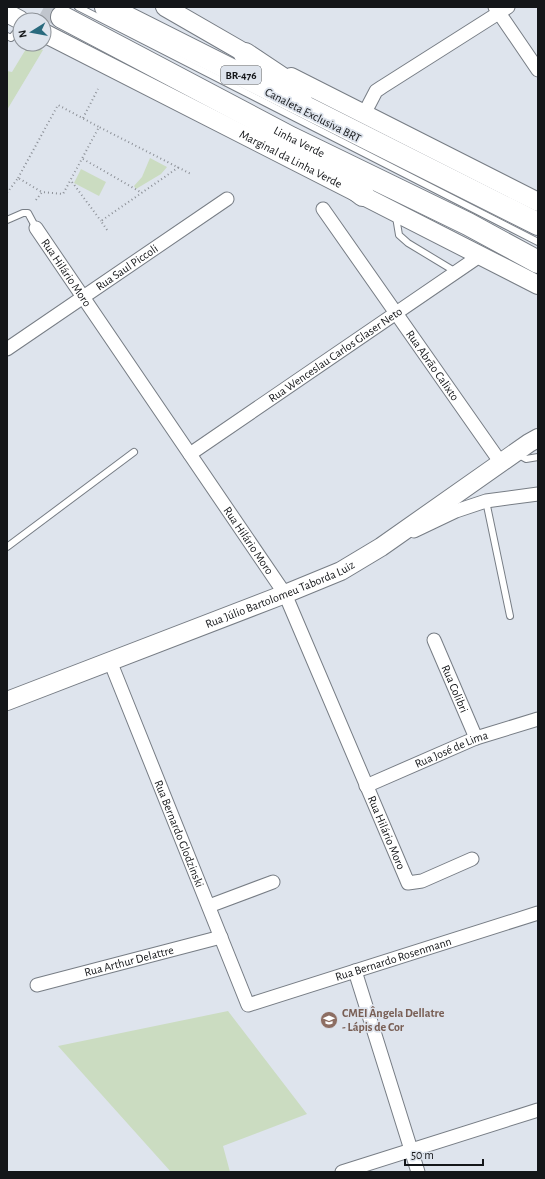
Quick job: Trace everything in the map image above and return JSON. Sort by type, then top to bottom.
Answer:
[{"type":"highway","name":"BR-476","points":[[106,7],[376,141],[538,224]]},
{"type":"highway","name":"Linha Verde","points":[[70,12],[291,138],[468,224],[538,262]]},
{"type":"highway","points":[[245,54],[376,141]]},
{"type":"highway","points":[[291,138],[363,195]]},
{"type":"highway","points":[[464,186],[538,206]]},
{"type":"main road","points":[[7,13],[20,7]]},
{"type":"main road","name":"BR-476","points":[[165,7],[245,54]]},
{"type":"main road","name":"Marginal da Linha Verde","points":[[52,36],[538,285]]},
{"type":"main road","points":[[245,54],[538,202]]},
{"type":"main road","name":"Rua Júlio Bartolomeu Taborda Luiz","points":[[7,701],[341,571],[381,547],[508,458],[536,443]]},
{"type":"street","points":[[364,114],[376,91],[501,9],[538,70]]},
{"type":"street","name":"Rua Saul Piccoli","points":[[7,349],[227,199]]},
{"type":"street","name":"Rua Abrão Calixto","points":[[323,210],[396,313],[508,458]]},
{"type":"street","name":"Rua Hilário Moro","points":[[36,228],[285,594],[408,884],[422,881],[472,859]]},
{"type":"street","name":"Rua Wenceslau Carlos Glaser Neto","points":[[190,454],[481,255]]},
{"type":"street","points":[[381,547],[456,511],[486,501],[538,494]]},
{"type":"street","name":"Rua Colibri","points":[[434,640],[476,738]]},
{"type":"street","name":"Rua Bernardo Glodzinski","points":[[110,661],[248,1005]]},
{"type":"street","name":"Rua José de Lima","points":[[366,786],[476,738],[538,719]]},
{"type":"street","points":[[209,906],[273,882]]},
{"type":"street","name":"Rua Bernardo Rosenmann","points":[[248,1005],[538,913]]},
{"type":"street","name":"Rua Arthur Delattre","points":[[38,985],[221,937]]},
{"type":"street","points":[[355,971],[418,1172]]},
{"type":"street","points":[[342,1172],[538,1110]]},
{"type":"lane","name":"Canaleta Exclusiva BRT","points":[[70,12],[538,242]]},
{"type":"lane","points":[[395,211],[399,235],[408,243],[456,272]]},
{"type":"lane","points":[[7,220],[23,213],[28,213],[36,228]]},
{"type":"lane","points":[[7,548],[134,452]]},
{"type":"lane","points":[[486,501],[510,616]]},
{"type":"path","points":[[83,118],[98,89]]},
{"type":"path","points":[[7,193],[18,178],[58,105],[191,174]]},
{"type":"path","points":[[18,178],[42,192],[63,194],[71,182],[99,127]]},
{"type":"path","points":[[83,159],[142,193]]},
{"type":"path","points":[[101,221],[179,168]]},
{"type":"path","points":[[71,182],[107,230]]},
{"type":"path","points":[[36,200],[42,192]]},
{"type":"green space","points":[[24,52],[42,52],[7,110],[7,71],[12,72]]},
{"type":"green space","points":[[150,158],[167,167],[161,174],[136,189],[134,186],[142,177]]},
{"type":"green space","points":[[81,169],[106,182],[99,196],[74,183]]},
{"type":"green space","points":[[228,1011],[307,1114],[223,1146],[230,1172],[171,1172],[58,1046]]},
{"type":"tunnel","points":[[44,7],[62,17]]},
{"type":"place","name":"CMEI Ângela Dellatre - Lápis de Cor","points":[[329,1020]]}]
